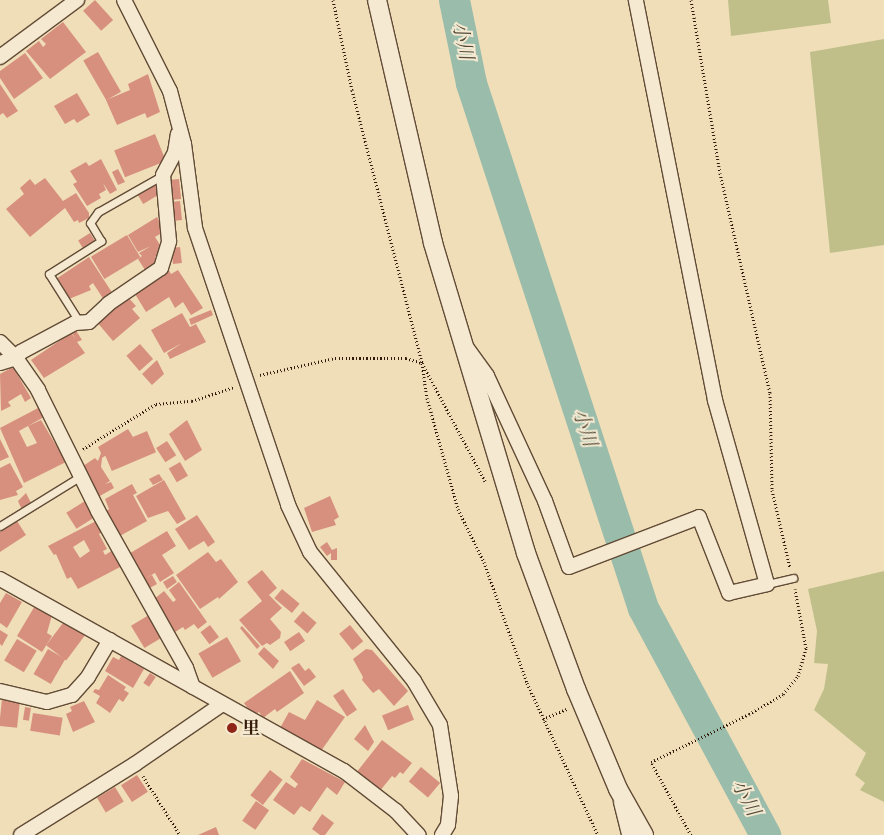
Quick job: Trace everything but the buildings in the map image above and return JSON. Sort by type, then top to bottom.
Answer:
[{"type":"street","points":[[0,56],[77,0]]},
{"type":"street","points":[[124,0],[170,91],[184,144],[195,228],[288,505],[310,552],[414,682],[440,725],[451,796],[448,825],[442,835]]},
{"type":"street","points":[[377,0],[430,234],[526,552],[581,702],[618,789],[644,835]]},
{"type":"street","points":[[464,344],[487,376],[545,501],[570,567],[699,517],[729,593],[767,584],[715,400],[636,0]]},
{"type":"street","points":[[0,363],[16,358],[20,352],[80,323],[89,322],[108,304],[161,268],[165,261],[169,241],[163,175],[175,152],[178,127]]},
{"type":"street","points":[[0,342],[16,358],[38,390],[81,476],[186,668],[193,688]]},
{"type":"street","points":[[0,579],[221,705],[344,772],[396,811],[418,835]]},
{"type":"street","points":[[0,691],[47,702],[72,695],[88,678],[110,640]]},
{"type":"street","points":[[21,835],[135,764],[221,705]]},
{"type":"street","points":[[618,789],[629,835]]},
{"type":"lane","points":[[80,323],[49,274],[101,241],[90,224],[98,212],[124,194],[163,175]]},
{"type":"lane","points":[[0,526],[81,476]]},
{"type":"lane","points":[[767,584],[793,578]]},
{"type":"path","points":[[333,0],[352,90],[422,363],[427,398],[458,509],[484,562],[543,719],[598,835]]},
{"type":"path","points":[[406,358],[422,363],[489,488]]},
{"type":"path","points":[[543,719],[581,702]]},
{"type":"path","points":[[135,764],[180,835]]},
{"type":"shaded area","points":[[728,0],[828,0],[831,23],[731,36]]},
{"type":"shaded area","points":[[884,39],[884,245],[830,253],[810,52]]},
{"type":"shaded area","points":[[884,571],[884,802],[860,790],[865,783],[855,775],[866,753],[814,710],[824,689],[828,664],[814,663],[817,631],[808,589]]},
{"type":"waterway","name":"小川","points":[[454,0],[471,83],[643,608],[765,835]]},
{"type":"place","name":"里","points":[[232,728]]}]
